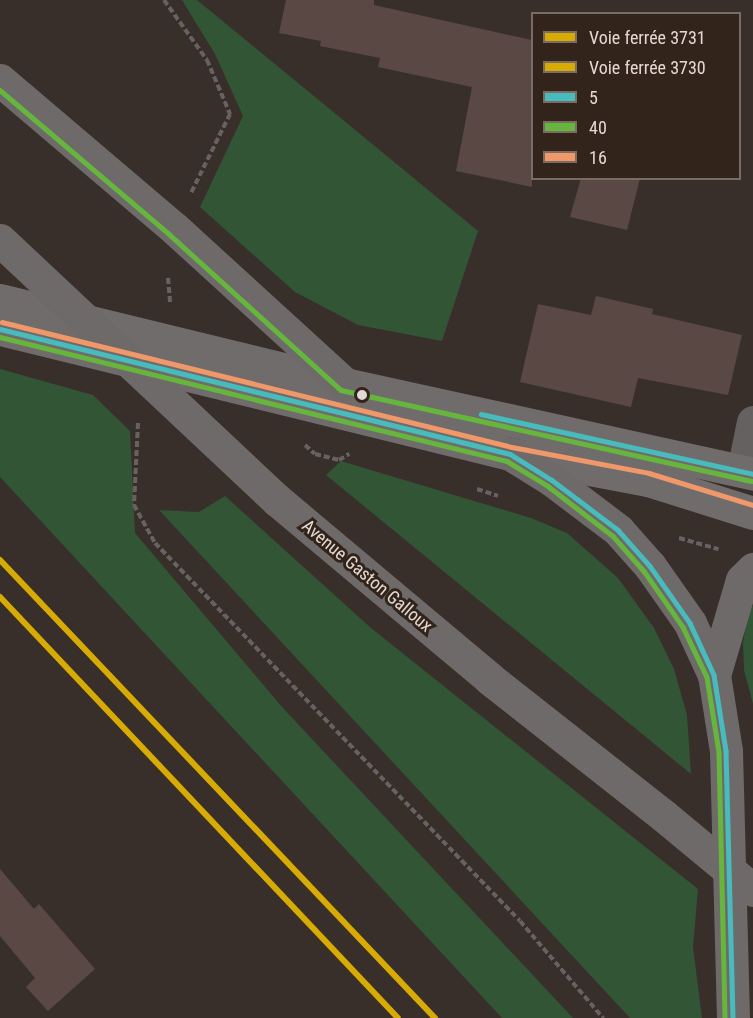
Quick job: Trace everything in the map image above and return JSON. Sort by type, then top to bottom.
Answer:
[{"type":"main road","points":[[0,80],[174,228],[345,384]]},
{"type":"main road","name":"Avenue Gaston Galloux","points":[[0,240],[277,500],[490,679],[664,816],[753,890]]},
{"type":"main road","points":[[0,300],[157,352],[510,454],[648,480],[753,513]]},
{"type":"main road","points":[[0,329],[302,372],[345,384],[748,473]]},
{"type":"main road","points":[[510,454],[552,480],[618,530],[650,566],[690,623],[714,675],[739,756],[733,1018]]},
{"type":"main road","points":[[714,675],[742,580],[753,569]]},
{"type":"street","points":[[748,473],[753,422]]},
{"type":"path","points":[[164,0],[207,60],[230,114],[190,194]]},
{"type":"path","points":[[167,276],[171,298],[136,433],[134,505],[155,543],[519,921],[603,1018]]},
{"type":"green space","points":[[182,0],[197,0],[478,231],[442,341],[358,325],[295,292],[200,207],[243,116],[215,54]]},
{"type":"green space","points":[[0,369],[93,395],[130,431],[135,533],[282,707],[573,1018],[502,1018],[0,477]]},
{"type":"green space","points":[[341,461],[531,518],[567,533],[618,578],[654,628],[674,669],[687,715],[691,774],[326,475]]},
{"type":"green space","points":[[225,496],[371,628],[698,889],[693,947],[702,1018],[630,1018],[159,510],[199,512]]},
{"type":"green space","points":[[753,605],[753,704],[744,670],[743,643],[747,619]]},
{"type":"building","points":[[286,0],[374,0],[374,5],[531,40],[532,187],[456,171],[472,87],[378,67],[380,58],[320,46],[321,41],[279,33]]},
{"type":"building","points":[[580,180],[640,180],[627,230],[570,217]]},
{"type":"building","points":[[596,296],[653,309],[652,314],[742,335],[728,395],[638,378],[631,407],[520,382],[538,304],[591,315]]},
{"type":"building","points":[[0,869],[34,909],[39,904],[95,969],[48,1011],[26,987],[35,978],[0,936]]},
{"type":"rail line","name":"3730","points":[[0,560],[435,1018]]},
{"type":"rail line","name":"3731","points":[[0,597],[398,1018]]},
{"type":"transit line","name":"40","points":[[0,90],[169,234],[341,390],[751,481]]},
{"type":"transit line","name":"16","points":[[2,322],[512,447],[649,473],[753,505]]},
{"type":"transit line","name":"5","points":[[0,329],[510,454],[552,480],[618,530],[650,566],[690,623],[714,675],[726,751],[733,1018]]},
{"type":"transit line","name":"40","points":[[0,337],[507,461],[548,486],[613,536],[644,571],[683,627],[707,677],[719,752],[725,1018]]},
{"type":"transit line","name":"5","points":[[481,414],[753,474]]}]
